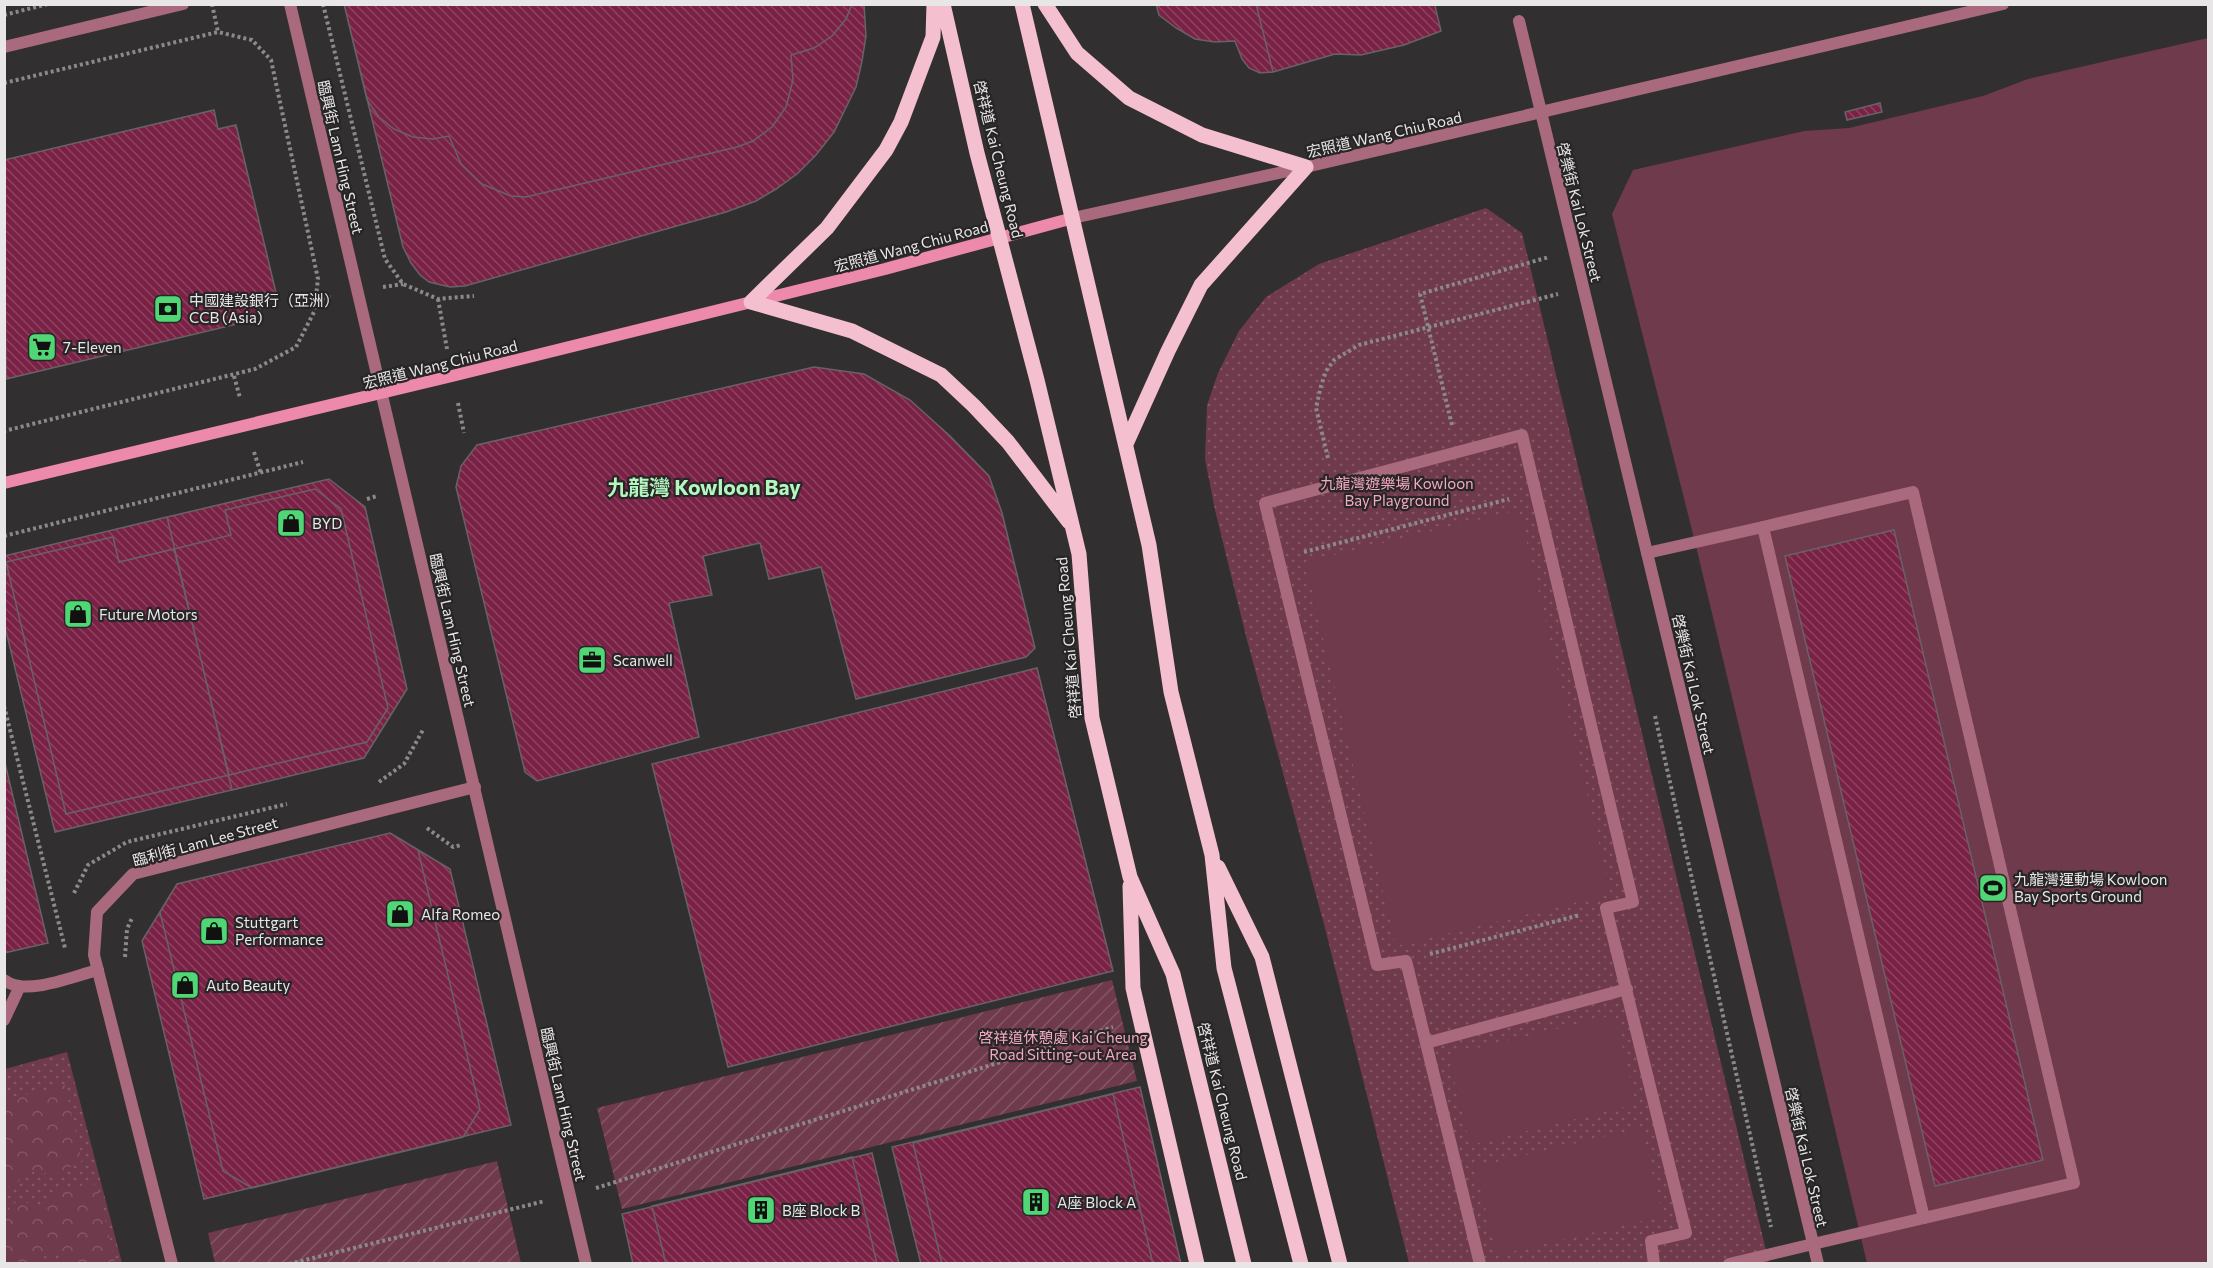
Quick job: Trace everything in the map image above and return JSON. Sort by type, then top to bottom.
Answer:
[{"type":"main road","points":[[934,4],[933,37],[901,122],[886,150],[827,228],[752,302],[852,331],[940,375],[968,400],[1008,442],[1073,527]]},
{"type":"main road","name":"啓祥道 Kai Cheung Road","points":[[943,4],[977,153],[1073,527],[1078,554],[1092,718],[1130,877],[1173,974],[1244,1263]]},
{"type":"main road","points":[[1022,4],[1149,545],[1171,692],[1212,855],[1224,968],[1301,1263]]},
{"type":"main road","points":[[1045,4],[1077,53],[1130,99],[1202,135],[1306,167],[1201,285],[1126,444]]},
{"type":"main road","name":"宏照道 Wang Chiu Road","points":[[4,483],[752,302],[1073,218]]},
{"type":"main road","points":[[1212,855],[1262,957],[1340,1263]]},
{"type":"main road","points":[[1130,877],[1133,988],[1197,1263]]},
{"type":"street","points":[[4,47],[183,4]]},
{"type":"street","name":"臨興街 Lam Hing Street","points":[[290,4],[586,1263]]},
{"type":"street","name":"宏照道 Wang Chiu Road","points":[[1073,218],[1306,167],[2003,4]]},
{"type":"street","name":"啓樂街 Kai Lok Street","points":[[1519,21],[1818,1263]]},
{"type":"street","points":[[1480,1263],[1406,961],[1377,965],[1265,503],[1522,435],[1633,902],[1606,908],[1686,1233],[1651,1241],[1654,1263]]},
{"type":"street","points":[[1647,553],[1912,492],[2074,1183],[1729,1263]]},
{"type":"street","points":[[1763,527],[1924,1218]]},
{"type":"street","name":"臨利街 Lam Lee Street","points":[[172,1263],[94,955],[97,912],[133,874],[475,787]]},
{"type":"street","points":[[4,980],[9,984],[29,988],[98,970]]},
{"type":"street","points":[[4,1020],[20,986]]},
{"type":"street","points":[[1426,1043],[1627,989]]},
{"type":"path","points":[[4,15],[48,4]]},
{"type":"path","points":[[212,4],[218,32]]},
{"type":"path","points":[[323,4],[385,260],[403,284],[438,300],[474,296]]},
{"type":"path","points":[[4,83],[218,32],[252,40],[271,60],[318,279],[314,312],[296,347],[255,369],[4,431]]},
{"type":"path","points":[[1547,248],[1552,266]]},
{"type":"path","points":[[1452,422],[1420,294],[1550,257]]},
{"type":"path","points":[[1557,285],[1562,305]]},
{"type":"path","points":[[1327,454],[1316,408],[1326,371],[1334,360],[1359,345],[1559,294]]},
{"type":"path","points":[[4,536],[303,462]]},
{"type":"path","points":[[1279,558],[1536,492]]},
{"type":"path","points":[[4,706],[72,977]]},
{"type":"path","points":[[1655,715],[1777,1253]]},
{"type":"path","points":[[368,784],[380,782],[404,764],[424,728]]},
{"type":"path","points":[[73,896],[88,865],[127,842],[288,803]]},
{"type":"path","points":[[422,824],[453,847]]},
{"type":"path","points":[[1406,961],[1606,908]]},
{"type":"path","points":[[124,968],[127,929],[137,909]]},
{"type":"path","points":[[66,948],[67,927]]},
{"type":"path","points":[[607,1186],[1117,1026]]},
{"type":"path","points":[[290,1263],[532,1204]]},
{"type":"green space","name":"九龍灣運動場 Kowloon Bay Sports Ground","points":[[2208,38],[2208,1263],[1867,1263],[1695,542],[1612,214],[1633,170],[1804,131],[1849,128],[1983,96],[2028,79]]},
{"type":"green space","name":"九龍灣遊樂場 Kowloon Bay Playground","points":[[1486,208],[1522,233],[1769,1263],[1409,1263],[1325,928],[1247,640],[1215,510],[1205,459],[1207,405],[1218,373],[1239,331],[1266,297],[1319,264]]},
{"type":"green space","points":[[1519,510],[1611,894],[1396,946],[1305,562]]},
{"type":"green space","name":"啓祥道休憩處 Kai Cheung Road Sitting-out Area","points":[[1112,980],[1137,1081],[622,1209],[597,1108]]},
{"type":"green space","points":[[1615,1015],[1636,1104],[1470,1145],[1448,1055]]},
{"type":"green space","points":[[67,1052],[122,1263],[5,1264],[5,1069]]},
{"type":"green space","points":[[65,1085],[82,1161],[55,1175],[28,1171],[16,1184],[5,1187],[5,1100]]},
{"type":"green space","points":[[1641,1128],[1663,1216],[1497,1255],[1475,1167]]},
{"type":"green space","points":[[497,1161],[521,1263],[215,1263],[208,1233]]},
{"type":"green space","points":[[92,1183],[98,1189],[115,1263],[67,1263],[65,1257],[53,1253],[40,1258],[38,1263],[5,1263],[5,1213],[17,1201],[36,1204],[47,1209],[47,1194]]},
{"type":"building","points":[[344,4],[864,4],[866,36],[856,87],[834,132],[797,174],[776,189],[756,201],[726,212],[465,286],[450,287],[429,282],[420,275],[403,247]]},
{"type":"building","points":[[344,4],[852,4],[846,19],[832,36],[814,48],[791,55],[793,80],[786,107],[772,127],[753,141],[737,147],[526,197],[511,196],[482,184],[461,164],[449,136],[433,139],[413,137],[394,129],[379,117],[367,100]]},
{"type":"building","points":[[1156,4],[1256,4],[1273,72],[1260,73],[1249,68],[1242,59],[1235,41],[1215,42],[1195,39],[1176,28],[1159,15]]},
{"type":"building","points":[[1256,4],[1439,4],[1435,6],[1441,31],[1404,45],[1361,55],[1335,54],[1273,72]]},
{"type":"building","points":[[1880,103],[1882,112],[1847,120],[1845,112]]},
{"type":"building","points":[[214,110],[218,129],[236,125],[277,297],[258,302],[262,318],[6,379],[4,160]]},
{"type":"building","points":[[814,367],[864,374],[910,400],[989,476],[1002,513],[1035,648],[1026,657],[856,699],[821,567],[769,579],[760,543],[703,556],[712,595],[669,603],[699,737],[537,781],[525,772],[456,487],[461,466],[477,445]]},
{"type":"building","points":[[329,479],[365,507],[407,689],[364,758],[232,790],[167,517]]},
{"type":"building","points":[[315,489],[341,509],[388,708],[367,742],[229,775],[174,549],[231,535],[225,510]]},
{"type":"building","points":[[167,517],[232,790],[55,832],[4,623],[4,556]]},
{"type":"building","points":[[1894,530],[2043,1160],[1935,1186],[1785,556]]},
{"type":"building","points":[[113,537],[119,562],[174,549],[229,775],[66,814],[6,562]]},
{"type":"building","points":[[1037,668],[1113,971],[728,1067],[652,764]]},
{"type":"building","points":[[4,759],[48,943],[4,953]]},
{"type":"building","points":[[390,833],[450,869],[511,1125],[204,1199],[142,941],[177,884]]},
{"type":"building","points":[[390,833],[418,850],[480,1109],[463,1137],[252,1188],[223,1171],[160,912],[177,884]]},
{"type":"building","name":"A座 Block A","points":[[1140,1087],[1181,1264],[921,1264],[892,1147]]},
{"type":"building","name":"A座 Block A","points":[[1113,1094],[1153,1264],[942,1264],[913,1143]]},
{"type":"building","name":"B座 Block B","points":[[872,1153],[899,1264],[633,1264],[622,1214]]},
{"type":"building","name":"B座 Block B","points":[[852,1157],[877,1264],[666,1264],[652,1206]]},
{"type":"place","name":"中國建設銀行（亞洲） CCB (Asia)","points":[[168,309]]},
{"type":"place","name":"7-Eleven","points":[[42,347]]},
{"type":"place","name":"BYD","points":[[291,523]]},
{"type":"place","name":"Future Motors","points":[[78,614]]},
{"type":"place","name":"Scanwell","points":[[592,660]]},
{"type":"place","name":"九龍灣運動場 Kowloon Bay Sports Ground","points":[[1993,888]]},
{"type":"place","name":"Alfa Romeo","points":[[400,914]]},
{"type":"place","name":"Stuttgart Performance","points":[[214,931]]},
{"type":"place","name":"Auto Beauty","points":[[185,985]]},
{"type":"place","name":"A座 Block A","points":[[1036,1202]]},
{"type":"place","name":"B座 Block B","points":[[761,1210]]},
{"type":"district","name":"九龍灣 Kowloon Bay","points":[[704,486]]}]
